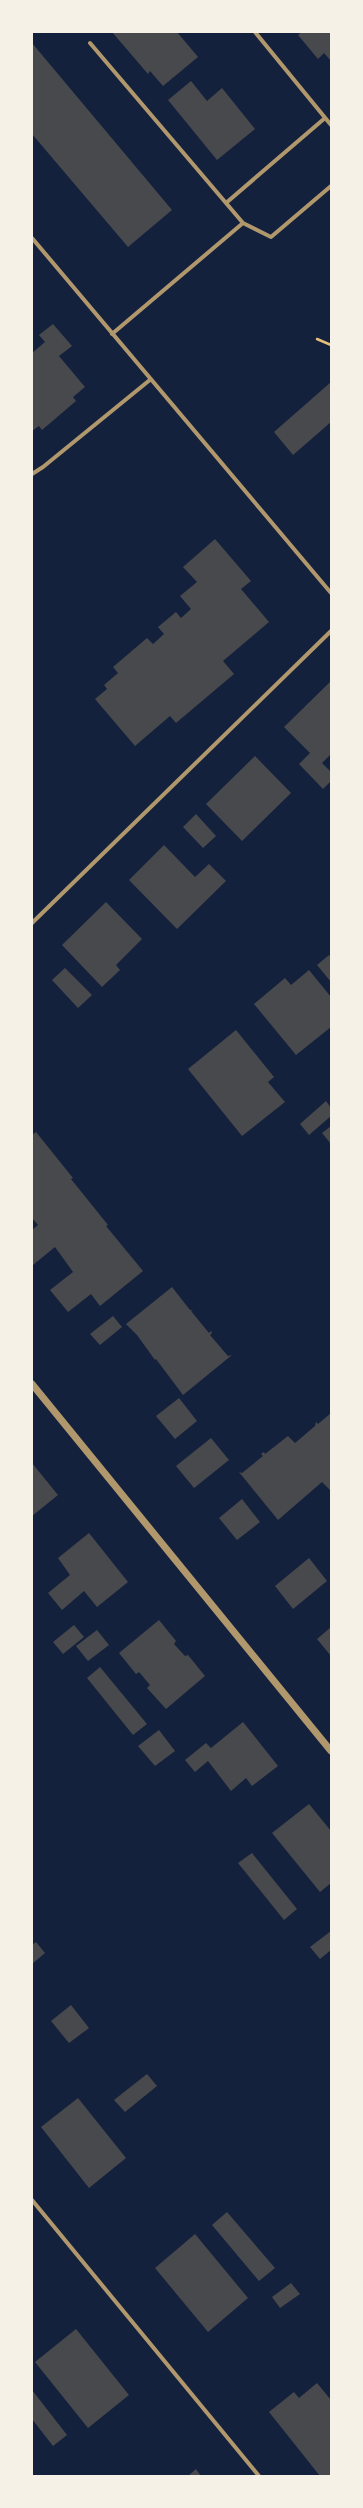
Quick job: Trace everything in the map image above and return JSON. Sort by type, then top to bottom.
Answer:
[{"type":"street","points":[[255,32],[331,125]]},
{"type":"street","points":[[90,42],[243,223],[271,237],[331,186]]},
{"type":"street","points":[[226,202],[325,118]]},
{"type":"street","points":[[112,334],[243,223]]},
{"type":"street","points":[[32,238],[331,593]]},
{"type":"street","points":[[32,474],[43,467],[150,379]]},
{"type":"street","points":[[32,922],[331,631]]},
{"type":"street","points":[[32,1384],[331,1751]]},
{"type":"street","points":[[32,2200],[259,2476]]},
{"type":"path","points":[[317,339],[331,345]]},
{"type":"building","points":[[112,32],[177,32],[198,57],[163,86],[150,71],[148,74]]},
{"type":"building","points":[[302,32],[331,32],[331,61],[324,53],[318,59],[298,35]]},
{"type":"building","points":[[32,43],[172,210],[128,247],[32,134]]},
{"type":"building","points":[[191,81],[207,101],[222,88],[255,129],[217,160],[168,100]]},
{"type":"building","points":[[53,324],[72,346],[59,356],[85,387],[73,397],[76,401],[42,430],[39,426],[32,431],[32,353],[45,342],[39,335]]},
{"type":"building","points":[[331,382],[331,422],[293,455],[274,432]]},
{"type":"building","points":[[215,539],[251,581],[241,589],[269,622],[223,661],[234,674],[176,723],[170,716],[135,746],[95,699],[107,689],[104,685],[118,673],[113,667],[147,638],[153,644],[164,634],[158,627],[176,612],[181,618],[191,609],[180,596],[197,582],[183,567]]},
{"type":"building","points":[[331,681],[331,754],[322,763],[331,772],[331,781],[323,789],[299,764],[310,753],[284,727]]},
{"type":"building","points":[[255,756],[291,793],[242,841],[206,804]]},
{"type":"building","points":[[196,814],[216,836],[203,848],[183,827]]},
{"type":"building","points":[[164,845],[195,877],[209,864],[226,881],[177,929],[129,880]]},
{"type":"building","points":[[106,902],[142,939],[116,965],[120,970],[102,987],[62,945]]},
{"type":"building","points":[[329,955],[331,958],[331,982],[317,965]]},
{"type":"building","points":[[65,968],[92,995],[78,1008],[52,980]]},
{"type":"building","points":[[309,970],[331,997],[331,1027],[296,1055],[254,1004],[285,978],[291,985]]},
{"type":"building","points":[[236,1030],[274,1077],[268,1082],[285,1102],[242,1136],[188,1069]]},
{"type":"building","points":[[326,1101],[331,1108],[331,1116],[309,1135],[300,1124]]},
{"type":"building","points":[[331,1126],[331,1144],[322,1133]]},
{"type":"building","points":[[36,1132],[108,1225],[106,1226],[143,1271],[100,1306],[91,1294],[68,1312],[50,1290],[73,1272],[55,1247],[33,1265],[32,1264],[32,1230],[38,1225],[32,1218],[32,1135]]},
{"type":"building","points":[[172,1287],[190,1310],[193,1310],[191,1311],[209,1333],[211,1331],[212,1333],[210,1335],[228,1356],[232,1355],[183,1395],[137,1335],[126,1324]]},
{"type":"building","points":[[113,1316],[122,1327],[100,1345],[90,1334]]},
{"type":"building","points":[[179,1398],[197,1421],[175,1439],[156,1416]]},
{"type":"building","points":[[331,1413],[331,1491],[322,1482],[278,1520],[239,1472],[242,1473],[263,1456],[261,1454],[264,1452],[265,1454],[288,1436],[295,1443],[315,1426],[316,1422],[318,1424]]},
{"type":"building","points":[[211,1438],[229,1460],[194,1488],[176,1466]]},
{"type":"building","points":[[32,1463],[58,1495],[32,1516]]},
{"type":"building","points":[[242,1499],[260,1522],[237,1540],[219,1518]]},
{"type":"building","points":[[89,1533],[128,1582],[97,1607],[84,1591],[62,1610],[48,1593],[70,1575],[58,1558]]},
{"type":"building","points":[[309,1558],[327,1581],[293,1609],[275,1586]]},
{"type":"building","points":[[159,1620],[176,1641],[174,1644],[185,1656],[188,1655],[205,1676],[166,1709],[147,1688],[150,1685],[139,1672],[136,1674],[119,1653]]},
{"type":"building","points":[[74,1625],[84,1637],[63,1654],[53,1642]]},
{"type":"building","points":[[331,1627],[331,1656],[317,1639]]},
{"type":"building","points":[[97,1630],[109,1645],[88,1661],[76,1646]]},
{"type":"building","points":[[100,1667],[147,1724],[133,1735],[87,1678]]},
{"type":"building","points":[[243,1722],[278,1766],[252,1786],[246,1778],[231,1791],[208,1761],[195,1772],[185,1760],[206,1743],[211,1748]]},
{"type":"building","points":[[159,1730],[175,1751],[155,1766],[138,1746]]},
{"type":"building","points":[[309,1804],[331,1831],[331,1883],[320,1892],[272,1833]]},
{"type":"building","points":[[252,1853],[297,1909],[284,1920],[238,1863]]},
{"type":"building","points":[[331,1931],[331,1950],[320,1959],[310,1947]]},
{"type":"building","points":[[36,1942],[45,1953],[32,1964],[32,1945]]},
{"type":"building","points":[[71,2005],[89,2028],[69,2043],[51,2021]]},
{"type":"building","points":[[147,2074],[157,2086],[125,2112],[114,2100]]},
{"type":"building","points":[[78,2098],[126,2158],[89,2188],[41,2127]]},
{"type":"building","points":[[227,2212],[275,2268],[259,2281],[212,2225]]},
{"type":"building","points":[[195,2234],[248,2298],[208,2332],[155,2268]]},
{"type":"building","points":[[291,2283],[300,2294],[280,2308],[272,2297]]},
{"type":"building","points":[[76,2329],[129,2395],[88,2428],[35,2362]]},
{"type":"building","points":[[317,2383],[331,2400],[331,2476],[320,2476],[269,2412],[294,2392],[299,2398]]},
{"type":"building","points":[[32,2390],[67,2435],[53,2446],[32,2419]]},
{"type":"building","points":[[196,2469],[201,2476],[188,2476]]}]
